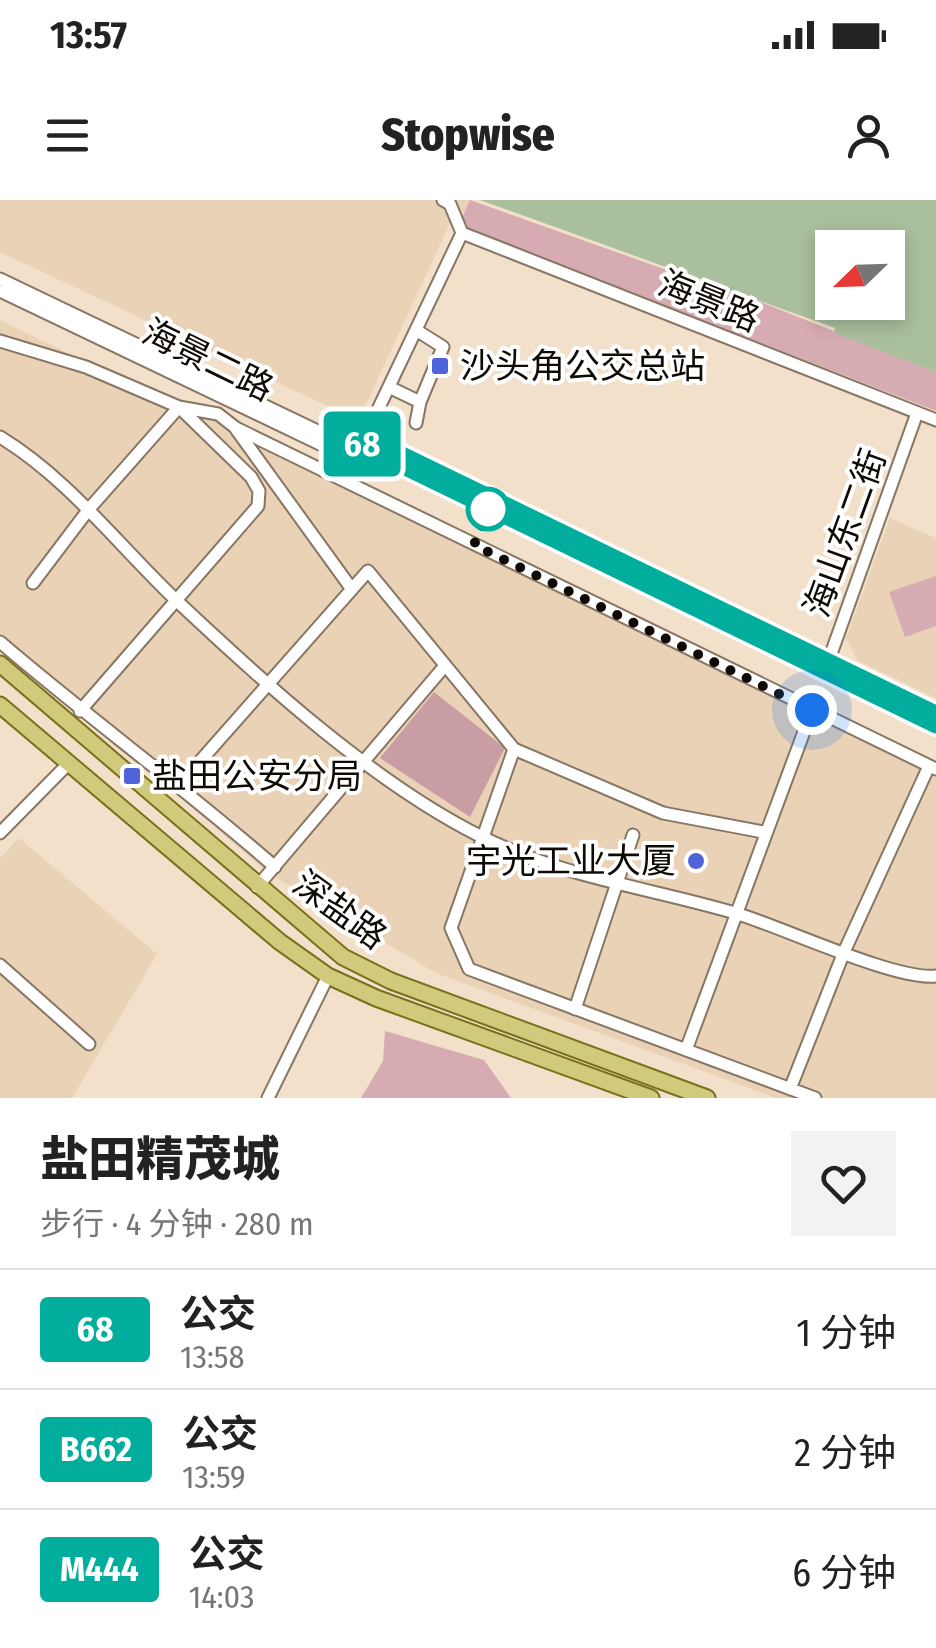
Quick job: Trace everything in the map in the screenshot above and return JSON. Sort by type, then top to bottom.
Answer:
[{"type":"main road","name":"深盐路","points":[[0,664],[343,957],[390,981],[707,1098]]},
{"type":"main road","name":"深盐路","points":[[0,705],[280,942],[328,976],[376,998],[650,1098]]},
{"type":"street","points":[[363,441],[462,233],[450,204],[443,200]]},
{"type":"street","name":"海景路","points":[[462,233],[936,420]]},
{"type":"street","name":"海景二路","points":[[0,279],[328,436],[363,441],[826,666],[936,726]]},
{"type":"street","name":"海景二路","points":[[0,291],[324,446],[363,441]]},
{"type":"street","points":[[416,330],[444,347],[420,402],[416,423]]},
{"type":"street","points":[[0,342],[86,366],[179,406],[218,414],[236,428],[932,768],[844,952],[790,1089]]},
{"type":"street","points":[[388,387],[420,402]]},
{"type":"street","points":[[33,583],[88,509],[179,406]]},
{"type":"street","points":[[80,710],[258,506],[260,491],[179,406]]},
{"type":"street","name":"海山东二街","points":[[826,666],[917,412]]},
{"type":"street","points":[[236,428],[351,588]]},
{"type":"street","points":[[0,437],[88,509],[177,601],[361,762],[482,837],[617,887],[734,913],[844,952],[936,976]]},
{"type":"street","points":[[180,784],[368,571],[443,668],[514,749],[663,813],[763,832]]},
{"type":"street","points":[[0,642],[80,710],[180,784],[276,867]]},
{"type":"street","name":"海景二路","points":[[826,666],[936,712]]},
{"type":"street","points":[[257,887],[443,668]]},
{"type":"street","points":[[686,1050],[763,832],[812,710]]},
{"type":"street","points":[[514,749],[451,928],[456,948],[469,969],[815,1098]]},
{"type":"street","points":[[0,834],[69,763]]},
{"type":"street","points":[[575,1009],[633,835]]},
{"type":"street","points":[[0,964],[90,1044]]},
{"type":"street","points":[[268,1098],[328,976]]},
{"type":"shaded area","points":[[0,200],[470,200],[459,225],[451,221],[364,409],[351,417],[0,252]]},
{"type":"shaded area","points":[[470,200],[706,284],[708,281],[936,372],[936,411],[459,225]]},
{"type":"shaded area","points":[[480,200],[936,200],[936,372],[834,333],[835,328]]},
{"type":"shaded area","points":[[0,320],[179,407],[218,414],[936,769],[936,1098],[776,1098],[436,973],[268,873],[0,642]]},
{"type":"shaded area","points":[[890,518],[936,538],[936,698],[857,660],[846,638]]},
{"type":"shaded area","points":[[936,576],[936,626],[905,637],[889,592]]},
{"type":"shaded area","points":[[434,692],[505,748],[470,817],[380,758]]},
{"type":"shaded area","points":[[19,838],[157,954],[72,1098],[0,1098],[0,858]]},
{"type":"shaded area","points":[[385,1031],[484,1060],[511,1098],[361,1098],[383,1061]]},
{"type":"bus line","name":"68","points":[[936,713],[365,436],[360,446],[936,726]]},
{"type":"place","name":"沙头角公交总站","points":[[440,366]]},
{"type":"place","name":"盐田公安分局","points":[[132,776]]},
{"type":"place","name":"宇光工业大厦","points":[[696,861]]},
{"type":"route","points":[[488,509],[474,545],[812,710]]}]
